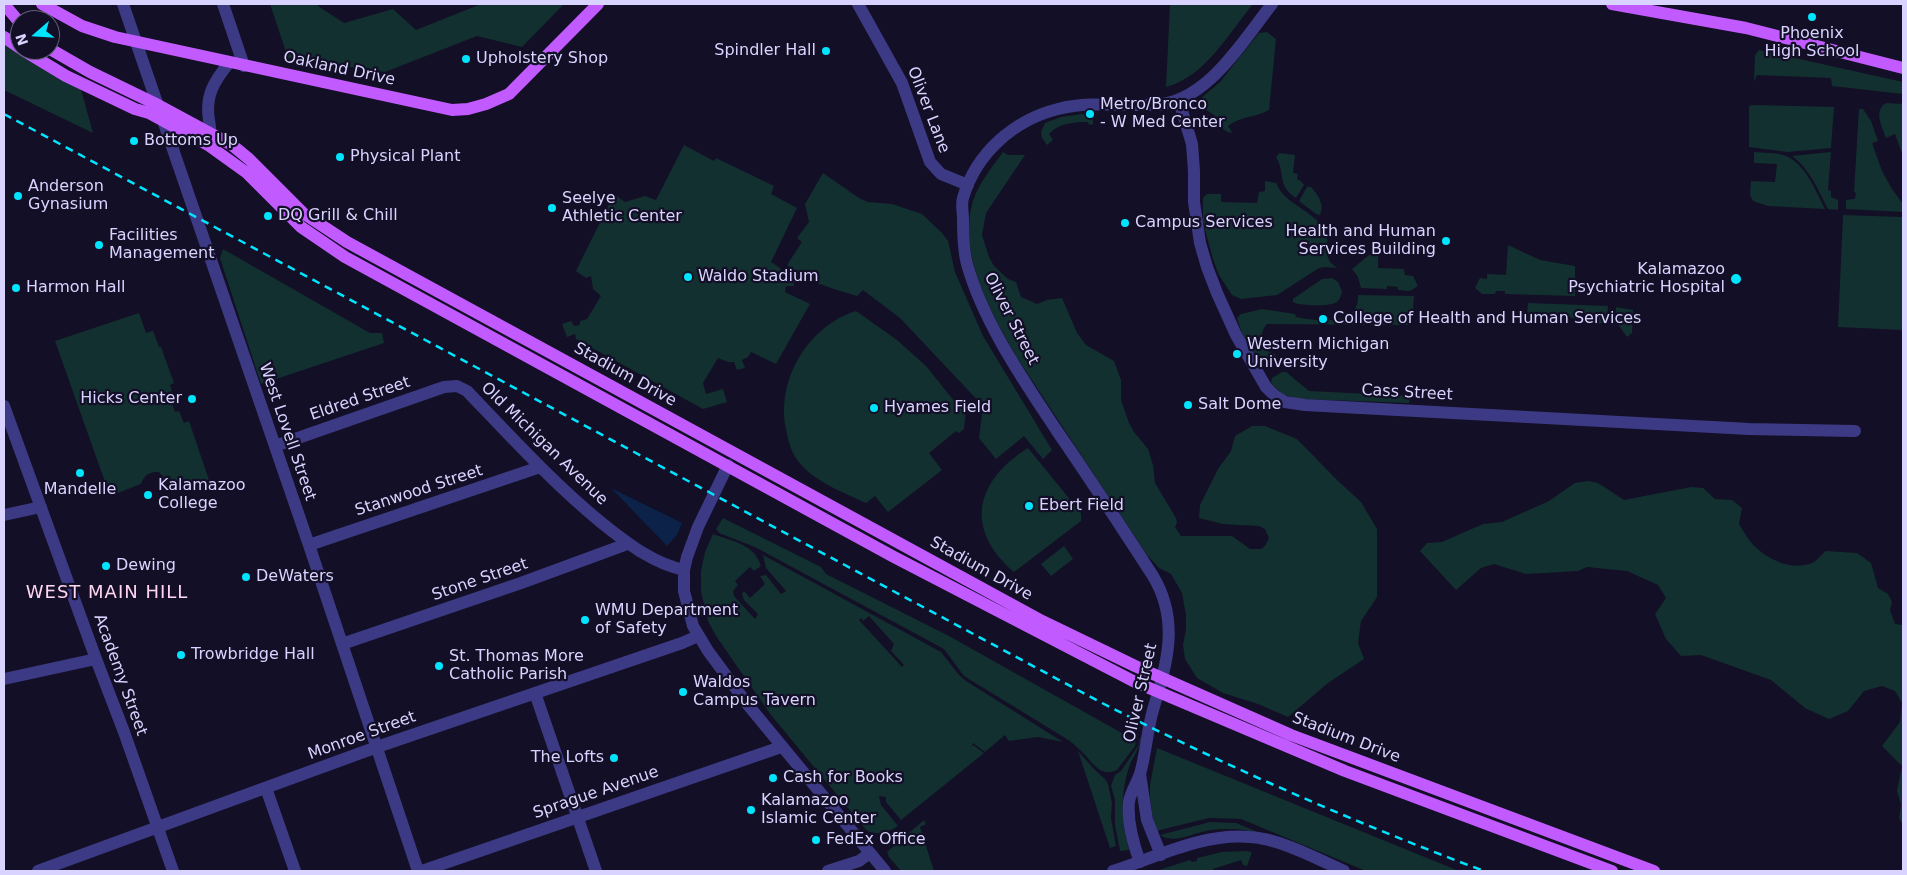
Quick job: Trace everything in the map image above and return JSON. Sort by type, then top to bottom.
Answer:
[{"type":"main road","name":"Oakland Drive","points":[[42,4],[82,26],[105,35],[137,43],[442,108],[468,109],[509,94],[598,4]]},
{"type":"main road","points":[[1612,4],[1746,28],[1903,68]]},
{"type":"main road","points":[[60,55],[90,72],[158,105],[210,139],[301,227],[320,233]]},
{"type":"main road","points":[[40,60],[66,76],[163,121],[210,139]]},
{"type":"main road","name":"Stadium Drive","points":[[320,233],[386,280],[902,561],[1135,682],[1345,771],[1612,871]]},
{"type":"main road","name":"Stadium Drive","points":[[320,233],[347,242],[716,445],[779,477],[1042,621],[1163,678],[1321,747],[1654,871]]},
{"type":"street","name":"West Lovell Street","points":[[123,4],[420,871]]},
{"type":"street","points":[[223,4],[244,66]]},
{"type":"street","name":"Oliver Lane","points":[[858,4],[902,83],[930,162],[941,174],[968,186]]},
{"type":"street","name":"Oliver Street","points":[[1140,862],[1130,832],[1129,799],[1140,774],[1153,710],[1163,678],[1170,633],[1162,591],[1033,394],[988,317],[967,264],[964,248],[962,200],[981,159],[1014,128],[1042,114],[1082,104],[1154,105],[1180,101],[1208,82],[1272,4]]},
{"type":"street","points":[[210,139],[208,100],[211,87],[229,63]]},
{"type":"street","name":"Cass Street","points":[[1180,101],[1192,144],[1195,213],[1207,267],[1222,306],[1251,362],[1266,387],[1285,402],[1305,405],[1700,426],[1855,432]]},
{"type":"street","name":"Eldred Street","points":[[274,446],[444,387],[457,386]]},
{"type":"street","name":"Old Michigan Avenue","points":[[457,386],[467,392],[574,500],[628,544],[656,562],[684,570]]},
{"type":"street","name":"Academy Street","points":[[4,406],[174,871]]},
{"type":"street","points":[[728,466],[690,544],[684,570],[689,616],[698,636],[742,698],[885,871]]},
{"type":"street","name":"Stanwood Street","points":[[309,545],[540,467]]},
{"type":"street","points":[[4,515],[41,507]]},
{"type":"street","name":"Stone Street","points":[[342,644],[628,544]]},
{"type":"street","name":"Monroe Street","points":[[38,871],[377,747],[698,636]]},
{"type":"street","points":[[4,679],[96,659]]},
{"type":"street","points":[[535,693],[596,871]]},
{"type":"street","name":"Sprague Avenue","points":[[420,871],[781,747]]},
{"type":"street","name":"Oliver Street","points":[[1140,774],[1147,820],[1161,855]]},
{"type":"street","points":[[266,788],[295,871]]},
{"type":"street","points":[[1112,871],[1206,840],[1251,836],[1302,852],[1344,871]]},
{"type":"street","points":[[828,871],[859,861],[870,853]]},
{"type":"green space","points":[[270,4],[317,4],[344,23],[393,9],[416,30],[481,4],[564,4],[522,47],[477,36],[385,72],[288,58]]},
{"type":"green space","points":[[1170,4],[1253,4],[1215,53],[1204,64],[1180,82],[1166,87]]},
{"type":"green space","points":[[1267,32],[1276,39],[1269,110],[1233,123],[1228,126],[1232,132],[1230,133],[1224,130],[1214,115],[1197,104],[1200,99],[1220,82],[1259,33]]},
{"type":"green space","points":[[4,37],[10,41],[10,60],[42,60],[79,82],[93,133],[4,90]]},
{"type":"green space","points":[[1759,50],[1903,82],[1903,94],[1832,86],[1831,78],[1757,75],[1754,82],[1755,55]]},
{"type":"green space","points":[[1886,103],[1903,104],[1903,156],[1895,134],[1886,138],[1881,124],[1879,114],[1882,106]]},
{"type":"green space","points":[[1749,106],[1834,107],[1831,148],[1787,152],[1749,147]]},
{"type":"green space","points":[[1859,109],[1863,109],[1871,121],[1878,141],[1872,143],[1882,171],[1903,204],[1903,212],[1846,209],[1846,200],[1855,199],[1856,193],[1854,192]]},
{"type":"green space","points":[[1097,112],[1093,118],[1093,124],[1077,122],[1057,127],[1049,134],[1053,140],[1047,145],[1042,138],[1041,132],[1045,123],[1061,117]]},
{"type":"green space","name":"Waldo Stadium","points":[[684,145],[714,161],[716,158],[774,186],[771,194],[797,208],[771,262],[780,268],[785,279],[793,279],[794,286],[786,286],[785,292],[810,304],[776,364],[751,352],[748,357],[742,360],[745,368],[737,370],[734,362],[718,358],[703,383],[706,394],[723,389],[727,402],[703,409],[576,339],[575,334],[567,337],[562,324],[571,321],[574,326],[580,325],[580,321],[587,319],[601,296],[593,289],[591,276],[586,278],[576,271],[614,194],[625,202],[645,196],[656,200]]},
{"type":"green space","points":[[1003,152],[1008,155],[1025,155],[986,213],[982,235],[989,257],[994,266],[1008,279],[1016,282],[1021,297],[1037,304],[1047,300],[1062,298],[1077,333],[1086,345],[1114,361],[1121,380],[1121,400],[1129,423],[1148,449],[1153,465],[1155,483],[1176,518],[1177,523],[1175,527],[1181,536],[1232,536],[1250,549],[1261,549],[1265,546],[1269,538],[1265,529],[1259,526],[1223,524],[1199,518],[1200,505],[1218,469],[1231,451],[1235,436],[1252,426],[1265,426],[1297,439],[1361,502],[1377,529],[1377,597],[1361,621],[1358,643],[1364,659],[1328,683],[1288,717],[1258,704],[1223,693],[1197,678],[1185,659],[1183,645],[1186,615],[1182,593],[1171,574],[1159,568],[1147,555],[1020,362],[999,325],[980,285],[970,243],[969,222],[973,201],[979,188]]},
{"type":"green space","points":[[1754,152],[1779,154],[1793,160],[1810,179],[1825,209],[1768,206],[1753,201],[1750,195],[1751,181],[1775,182],[1777,164],[1754,163]]},
{"type":"green space","points":[[1831,152],[1828,190],[1831,191],[1831,197],[1838,200],[1838,210],[1828,209],[1809,173],[1792,156]]},
{"type":"green space","points":[[1279,153],[1295,155],[1293,173],[1298,174],[1297,179],[1304,185],[1296,198],[1284,184],[1281,168],[1276,157]]},
{"type":"green space","points":[[823,173],[859,198],[868,202],[892,204],[922,214],[942,233],[948,241],[955,272],[983,336],[1052,450],[1043,459],[1024,436],[996,459],[979,438],[983,406],[900,318],[863,290],[857,296],[829,287],[802,276],[787,265],[802,242],[797,238],[809,222],[805,204]]},
{"type":"green space","points":[[1265,181],[1276,183],[1286,197],[1309,213],[1322,226],[1327,236],[1329,254],[1327,255],[1330,262],[1337,268],[1319,268],[1277,295],[1241,299],[1232,295],[1219,275],[1203,222],[1203,198],[1207,194],[1221,194],[1221,202],[1257,203],[1259,192],[1265,191]]},
{"type":"green space","points":[[1307,187],[1311,187],[1320,200],[1322,207],[1320,215],[1299,201]]},
{"type":"green space","points":[[1843,215],[1903,217],[1903,330],[1838,327]]},
{"type":"green space","points":[[1385,242],[1385,252],[1378,252],[1378,268],[1404,269],[1405,275],[1413,276],[1418,286],[1410,291],[1398,290],[1398,287],[1387,286],[1387,289],[1361,288],[1358,277],[1352,269]]},
{"type":"green space","points":[[1508,245],[1540,260],[1575,266],[1575,296],[1505,294],[1505,291],[1496,291],[1495,294],[1482,294],[1475,288],[1480,278],[1487,279],[1487,274],[1506,275]]},
{"type":"green space","points":[[223,249],[370,333],[382,333],[384,343],[261,384],[220,258]]},
{"type":"green space","points":[[1332,278],[1338,282],[1342,291],[1337,302],[1328,305],[1315,305],[1293,302],[1293,299],[1322,279]]},
{"type":"green space","points":[[1358,295],[1414,296],[1412,325],[1267,324],[1262,337],[1268,351],[1276,355],[1270,362],[1262,365],[1258,363],[1242,333],[1237,318],[1241,314],[1262,309],[1295,314],[1296,317],[1304,319],[1335,320],[1345,317],[1352,312],[1357,305]]},
{"type":"green space","points":[[1528,303],[1608,306],[1607,316],[1602,323],[1595,325],[1591,322],[1591,318],[1583,318],[1583,321],[1566,316],[1527,315]]},
{"type":"green space","points":[[1616,307],[1633,310],[1632,333],[1627,337],[1617,323]]},
{"type":"green space","name":"Hyames Field","points":[[856,311],[897,340],[926,366],[959,407],[962,405],[966,410],[964,429],[959,433],[956,431],[929,453],[942,470],[888,512],[875,496],[866,503],[829,486],[812,475],[796,457],[790,446],[786,429],[784,410],[786,392],[791,374],[799,357],[823,329],[839,318]]},
{"type":"green space","points":[[139,313],[146,333],[153,331],[159,347],[161,347],[174,383],[170,385],[172,391],[168,392],[175,412],[179,411],[184,423],[189,421],[209,480],[181,489],[176,482],[168,483],[159,472],[153,472],[144,478],[141,484],[110,496],[55,341]]},
{"type":"green space","points":[[1282,372],[1286,372],[1309,391],[1410,396],[1409,403],[1300,399],[1282,394],[1271,383],[1272,378]]},
{"type":"green space","name":"Ebert Field","points":[[1028,448],[1081,513],[1081,521],[1014,572],[998,556],[988,539],[982,523],[982,506],[987,490],[996,475],[1010,461]]},
{"type":"green space","points":[[1588,481],[1598,483],[1624,500],[1691,487],[1703,488],[1715,499],[1732,500],[1742,508],[1739,524],[1756,547],[1770,558],[1788,565],[1806,565],[1814,562],[1826,551],[1857,553],[1871,563],[1878,588],[1888,594],[1892,602],[1890,610],[1895,624],[1903,625],[1903,826],[1899,818],[1901,805],[1897,791],[1902,766],[1882,746],[1900,722],[1902,703],[1895,691],[1882,686],[1864,691],[1848,711],[1829,719],[1805,708],[1771,680],[1701,655],[1681,656],[1666,639],[1655,614],[1666,598],[1658,585],[1627,571],[1587,567],[1578,571],[1526,574],[1494,564],[1481,568],[1456,590],[1420,551],[1427,543],[1442,542],[1483,524],[1502,522],[1549,501],[1575,483]]},
{"type":"green space","points":[[723,518],[821,567],[826,574],[949,636],[1136,741],[1135,746],[1117,770],[1111,772],[1102,771],[1070,741],[964,676],[944,649],[755,547],[719,533],[716,529]]},
{"type":"green space","points":[[713,534],[736,542],[754,553],[761,566],[754,571],[750,567],[735,581],[738,585],[733,591],[734,596],[755,619],[758,614],[744,600],[742,594],[744,591],[750,598],[765,584],[760,576],[766,575],[781,594],[786,591],[766,568],[763,555],[941,652],[966,681],[1063,742],[1038,737],[1009,741],[1005,735],[985,752],[973,743],[971,747],[973,745],[984,753],[901,820],[886,802],[886,797],[879,796],[881,805],[898,826],[883,833],[867,831],[771,715],[716,636],[708,621],[701,592],[701,571],[705,552]],"holes":[[[869,616],[894,644],[891,651],[904,665],[902,667],[859,620],[861,618],[863,621]]]},
{"type":"green space","points":[[1064,546],[1073,559],[1051,576],[1041,564]]},
{"type":"green space","points":[[1140,738],[1139,746],[1126,777],[1123,798],[1124,829],[1129,850],[1120,851],[1115,825],[1115,800],[1111,786],[1115,775],[1121,771],[1138,746]]},
{"type":"green space","points":[[1157,748],[1459,871],[1366,871],[1241,819],[1209,818],[1156,831],[1150,797],[1150,785]]},
{"type":"green space","points":[[1078,751],[1108,784],[1112,803],[1111,818],[1116,846],[1110,848]]},
{"type":"green space","points":[[924,820],[926,824],[920,827],[934,871],[901,871],[887,852]]},
{"type":"green space","points":[[1210,822],[1236,823],[1272,838],[1238,829],[1209,830],[1183,838],[1171,839],[1160,835]]},
{"type":"green space","points":[[1222,852],[1252,852],[1247,866],[1243,865],[1241,860],[1213,869],[1213,871],[1156,871],[1190,860],[1192,862],[1197,861],[1197,858]]},
{"type":"water","points":[[611,488],[682,523],[677,535],[667,546]]},
{"type":"railway","points":[[4,114],[1102,703],[1290,792],[1386,833],[1484,871]]},
{"type":"place","name":"Phoenix High School","points":[[1812,17]]},
{"type":"place","name":"Spindler Hall","points":[[826,51]]},
{"type":"place","name":"Upholstery Shop","points":[[466,59]]},
{"type":"place","name":"Metro/Bronco - W Med Center","points":[[1090,114]]},
{"type":"place","name":"Bottoms Up","points":[[134,141]]},
{"type":"place","name":"Physical Plant","points":[[340,157]]},
{"type":"place","name":"Anderson Gynasium","points":[[18,196]]},
{"type":"place","name":"Seelye Athletic Center","points":[[552,208]]},
{"type":"place","name":"DQ Grill & Chill","points":[[268,216]]},
{"type":"place","name":"Campus Services","points":[[1125,223]]},
{"type":"place","name":"Health and Human Services Building","points":[[1446,241]]},
{"type":"place","name":"Facilities Management","points":[[99,245]]},
{"type":"place","name":"Waldo Stadium","points":[[688,277]]},
{"type":"place","name":"Kalamazoo Psychiatric Hospital","points":[[1736,279]]},
{"type":"place","name":"Harmon Hall","points":[[16,288]]},
{"type":"place","name":"College of Health and Human Services","points":[[1323,319]]},
{"type":"place","name":"Western Michigan University","points":[[1237,354]]},
{"type":"place","name":"Hicks Center","points":[[192,399]]},
{"type":"place","name":"Salt Dome","points":[[1188,405]]},
{"type":"place","name":"Hyames Field","points":[[874,408]]},
{"type":"place","name":"Mandelle","points":[[80,473]]},
{"type":"place","name":"Kalamazoo College","points":[[148,495]]},
{"type":"place","name":"Ebert Field","points":[[1029,506]]},
{"type":"place","name":"Dewing","points":[[106,566]]},
{"type":"place","name":"DeWaters","points":[[246,577]]},
{"type":"place","name":"WMU Department of Safety","points":[[585,620]]},
{"type":"place","name":"Trowbridge Hall","points":[[181,655]]},
{"type":"place","name":"St. Thomas More Catholic Parish","points":[[439,666]]},
{"type":"place","name":"Waldos Campus Tavern","points":[[683,692]]},
{"type":"place","name":"The Lofts","points":[[614,758]]},
{"type":"place","name":"Cash for Books","points":[[773,778]]},
{"type":"place","name":"Kalamazoo Islamic Center","points":[[751,810]]},
{"type":"place","name":"FedEx Office","points":[[816,840]]},
{"type":"district","name":"WEST MAIN HILL","points":[[107,593]]}]
